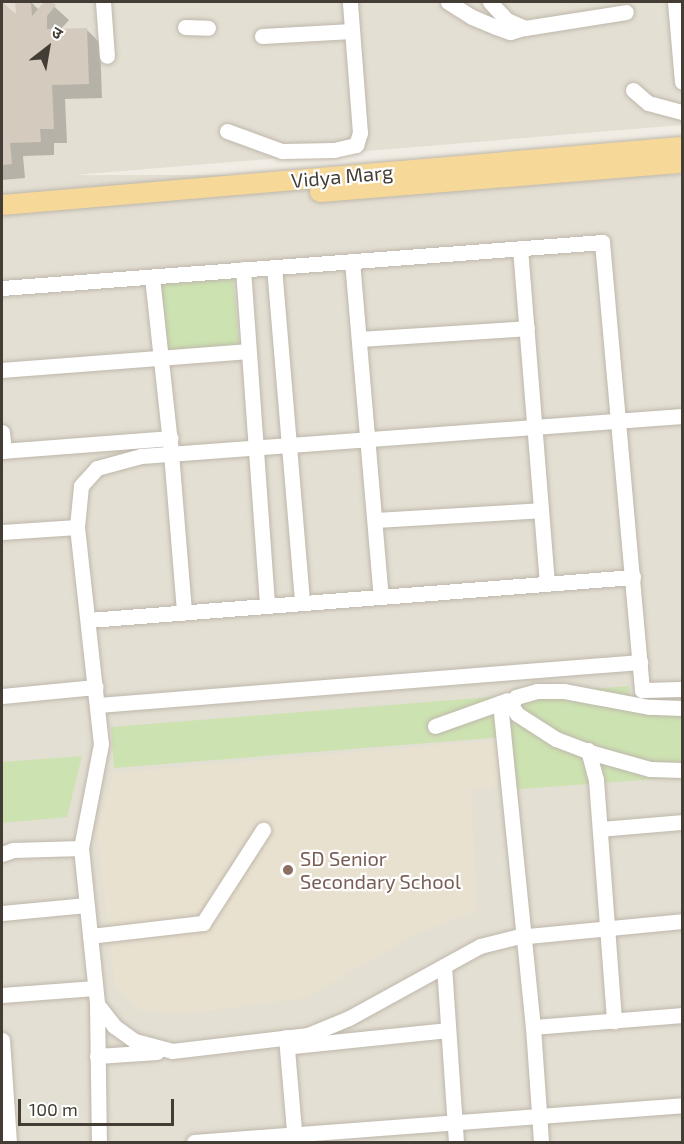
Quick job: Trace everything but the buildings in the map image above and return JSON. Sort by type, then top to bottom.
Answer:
[{"type":"main road","name":"Vidya Marg","points":[[2,205],[682,147]]},
{"type":"main road","name":"Vidya Marg","points":[[2,217],[682,163]]},
{"type":"street","points":[[103,2],[107,56]]},
{"type":"street","points":[[227,131],[282,151],[334,150],[356,145],[360,133],[350,2]]},
{"type":"street","points":[[448,2],[472,17],[510,32],[626,12]]},
{"type":"street","points":[[490,2],[507,20],[525,28]]},
{"type":"street","points":[[675,2],[682,82]]},
{"type":"street","points":[[185,27],[208,28]]},
{"type":"street","points":[[262,36],[352,31]]},
{"type":"street","points":[[633,90],[648,103],[682,112]]},
{"type":"street","points":[[2,288],[602,242],[642,690],[682,689]]},
{"type":"street","points":[[520,248],[547,583]]},
{"type":"street","points":[[352,261],[381,597]]},
{"type":"street","points":[[274,267],[287,445],[302,603]]},
{"type":"street","points":[[243,269],[267,606]]},
{"type":"street","points":[[152,276],[170,445],[184,612]]},
{"type":"street","points":[[359,339],[527,328]]},
{"type":"street","points":[[2,370],[248,351]]},
{"type":"street","points":[[2,432],[3,451],[170,445],[255,447],[682,416]]},
{"type":"street","points":[[99,1143],[97,1004],[81,848],[101,744],[77,527],[81,486],[98,468],[170,445]]},
{"type":"street","points":[[375,520],[541,510]]},
{"type":"street","points":[[2,532],[77,527]]},
{"type":"street","points":[[89,620],[633,577]]},
{"type":"street","points":[[98,705],[640,662]]},
{"type":"street","points":[[2,696],[96,687]]},
{"type":"street","points":[[435,726],[537,691],[564,691],[649,707],[682,708]]},
{"type":"street","points":[[516,697],[511,705],[517,714],[556,739],[650,770],[682,770]]},
{"type":"street","points":[[500,703],[532,1027],[541,1143]]},
{"type":"street","points":[[588,750],[596,780],[614,1021]]},
{"type":"street","points":[[600,829],[682,822]]},
{"type":"street","points":[[90,936],[203,923],[263,830]]},
{"type":"street","points":[[2,854],[14,850],[81,848]]},
{"type":"street","points":[[2,913],[87,905]]},
{"type":"street","points":[[286,1042],[349,1018],[480,946],[522,936],[682,921]]},
{"type":"street","points":[[444,966],[456,1143]]},
{"type":"street","points":[[2,995],[95,988]]},
{"type":"street","points":[[97,1004],[114,1026],[135,1041],[172,1051]]},
{"type":"street","points":[[532,1027],[682,1015]]},
{"type":"street","points":[[97,1056],[448,1030]]},
{"type":"street","points":[[2,1040],[9,1143]]},
{"type":"street","points":[[286,1042],[295,1139]]},
{"type":"street","points":[[194,1143],[295,1139],[455,1123],[682,1105]]},
{"type":"shaded area","points":[[2,2],[682,2],[682,125],[2,181]]},
{"type":"shaded area","points":[[2,175],[682,175],[682,1142],[2,1142]]},
{"type":"shaded area","name":"SD Senior Secondary School","points":[[498,740],[498,787],[471,789],[477,911],[418,933],[305,998],[189,1013],[141,1011],[115,987],[97,829],[114,773]]},
{"type":"green space","points":[[233,277],[239,347],[167,353],[161,283]]},
{"type":"green space","points":[[629,686],[631,707],[682,703],[682,777],[508,790],[503,737],[114,768],[111,727]]},
{"type":"green space","points":[[82,756],[67,817],[2,823],[2,762]]},
{"type":"place","name":"SD Senior Secondary School","points":[[288,870]]}]
